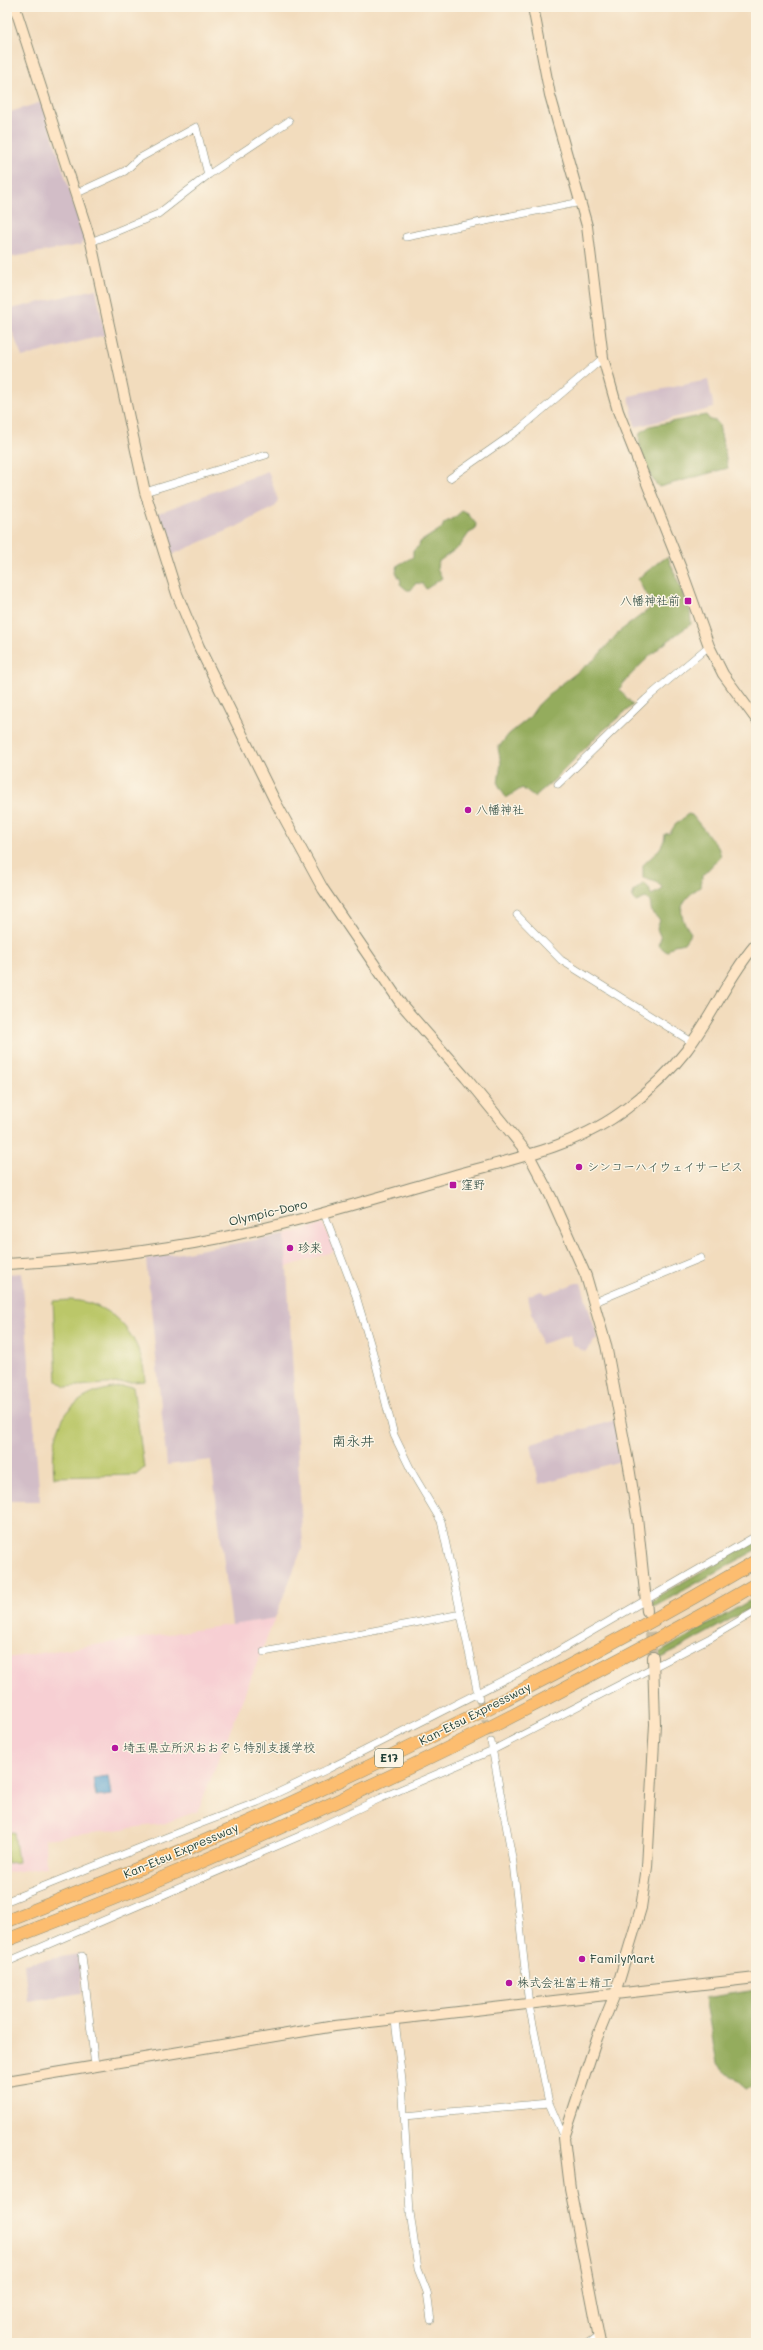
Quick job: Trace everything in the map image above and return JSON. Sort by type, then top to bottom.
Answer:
[{"type":"highway","name":"Kan-Etsu Expressway","points":[[7,1921],[245,1824],[368,1768],[549,1676],[660,1617],[756,1561]]},
{"type":"highway","name":"Kan-Etsu Expressway","points":[[7,1940],[191,1866],[320,1810],[556,1694],[756,1584]]},
{"type":"street","points":[[15,7],[90,242],[145,492],[177,594],[199,647],[300,850],[323,889],[402,1005],[466,1078],[529,1155],[575,1249],[595,1302],[606,1345],[637,1517],[646,1606]]},
{"type":"street","points":[[533,7],[550,95],[587,226],[603,358],[618,411],[682,571],[709,646],[723,674],[756,719]]},
{"type":"street","points":[[90,242],[158,214],[208,175],[289,121]]},
{"type":"street","points":[[75,194],[125,171],[138,159],[196,127],[208,175]]},
{"type":"street","points":[[406,237],[581,202]]},
{"type":"street","points":[[450,478],[520,429],[603,358]]},
{"type":"street","points":[[145,492],[266,455]]},
{"type":"street","points":[[558,784],[646,699],[709,646]]},
{"type":"street","points":[[517,915],[548,949],[561,960],[692,1042]]},
{"type":"street","name":"Olympic-Doro","points":[[7,1264],[146,1250],[219,1238],[324,1213],[529,1155],[587,1133],[608,1121],[648,1090],[669,1071],[692,1042],[737,969],[756,944]]},
{"type":"street","points":[[324,1213],[356,1296],[373,1353],[394,1435],[413,1474],[441,1521],[478,1695]]},
{"type":"street","points":[[595,1302],[701,1258]]},
{"type":"street","points":[[7,1901],[258,1802],[328,1769],[478,1695],[646,1606],[670,1585],[756,1536]]},
{"type":"street","points":[[7,1962],[286,1842],[493,1750],[653,1661],[710,1638],[756,1611]]},
{"type":"street","points":[[264,1652],[461,1614]]},
{"type":"street","points":[[564,2138],[597,2038],[615,1994],[641,1908],[647,1867],[655,1724],[653,1661]]},
{"type":"street","points":[[491,1742],[513,1863],[529,2005],[549,2103],[564,2138],[570,2188],[600,2339],[588,2343]]},
{"type":"street","points":[[82,1956],[95,2066]]},
{"type":"street","points":[[7,2081],[335,2026],[756,1978]]},
{"type":"street","points":[[395,2020],[404,2116],[410,2212],[418,2269],[427,2292],[431,2320]]},
{"type":"street","points":[[404,2116],[549,2103]]},
{"type":"shaded area","points":[[42,102],[85,240],[80,245],[7,258],[7,113]]},
{"type":"shaded area","points":[[96,289],[105,335],[22,357],[7,318],[7,310]]},
{"type":"shaded area","points":[[708,380],[714,408],[635,427],[629,396]]},
{"type":"shaded area","points":[[268,471],[278,500],[276,506],[236,527],[171,555],[158,513]]},
{"type":"shaded area","points":[[323,1224],[335,1251],[286,1267],[285,1235]]},
{"type":"shaded area","points":[[285,1235],[303,1546],[275,1618],[232,1625],[211,1460],[167,1465],[146,1259]]},
{"type":"shaded area","points":[[22,1273],[40,1501],[7,1501],[7,1274]]},
{"type":"shaded area","points":[[576,1283],[581,1283],[598,1339],[594,1341],[585,1352],[572,1344],[570,1335],[541,1344],[528,1298],[529,1295],[541,1291],[546,1294]]},
{"type":"shaded area","points":[[616,1420],[624,1460],[539,1484],[531,1444]]},
{"type":"shaded area","name":"埼玉県立所沢おおぞら特別支援学校","points":[[275,1618],[198,1811],[162,1824],[45,1839],[46,1867],[7,1873],[7,1658]]},
{"type":"shaded area","points":[[78,1954],[82,1993],[28,2001],[24,1964]]},
{"type":"green space","points":[[706,415],[710,420],[716,421],[719,425],[728,468],[659,487],[651,477],[644,462],[639,438],[640,433],[650,426]]},
{"type":"green space","points":[[462,511],[468,514],[476,524],[475,530],[469,533],[460,546],[438,562],[437,568],[442,578],[426,589],[423,584],[416,583],[411,590],[407,590],[400,584],[401,581],[396,572],[398,565],[413,557],[413,551],[419,546],[420,542],[442,528],[444,523],[454,518]]},
{"type":"green space","points":[[668,557],[690,611],[691,624],[652,654],[626,680],[619,689],[633,705],[598,735],[555,779],[534,797],[522,788],[506,798],[498,784],[501,763],[498,748],[509,734],[529,718],[538,705],[555,689],[595,659],[620,631],[656,604],[645,593],[638,579],[661,560]]},
{"type":"green space","points":[[688,814],[692,815],[718,847],[721,856],[702,876],[701,886],[688,897],[682,907],[683,918],[691,933],[684,943],[674,945],[667,952],[658,945],[661,938],[657,929],[660,920],[652,913],[650,902],[646,898],[636,902],[632,898],[634,891],[644,883],[649,888],[651,895],[662,890],[662,887],[656,882],[643,878],[643,865],[663,844],[665,834],[670,833],[675,825]]},
{"type":"green space","points":[[71,1300],[87,1303],[101,1308],[124,1326],[139,1351],[145,1381],[65,1387],[57,1381],[53,1301]]},
{"type":"green space","points":[[133,1386],[144,1468],[136,1475],[54,1477],[56,1438],[61,1422],[70,1410],[81,1400],[95,1393],[112,1388]]},
{"type":"green space","points":[[756,1541],[756,1550],[652,1608],[653,1601],[658,1596]]},
{"type":"green space","points":[[756,1597],[756,1605],[660,1659],[657,1654]]},
{"type":"green space","points":[[14,1832],[18,1862],[7,1863],[7,1833]]},
{"type":"green space","points":[[756,1990],[756,2086],[746,2089],[717,2063],[705,1998]]},
{"type":"water","points":[[108,1776],[111,1795],[96,1797],[93,1778]]},
{"type":"tunnel","points":[[648,1617],[653,1657]]},
{"type":"tunnel","points":[[479,1699],[491,1742]]},
{"type":"place","name":"八幡神社前","points":[[688,601]]},
{"type":"place","name":"八幡神社","points":[[468,810]]},
{"type":"place","name":"シンコーハイウェイサービス","points":[[579,1167]]},
{"type":"place","name":"窪野","points":[[453,1185]]},
{"type":"place","name":"珍来","points":[[290,1248]]},
{"type":"place","name":"埼玉県立所沢おおぞら特別支援学校","points":[[115,1748]]},
{"type":"place","name":"FamilyMart","points":[[582,1959]]},
{"type":"place","name":"株式会社富士精工","points":[[509,1983]]},
{"type":"district","name":"南永井","points":[[353,1441]]}]
